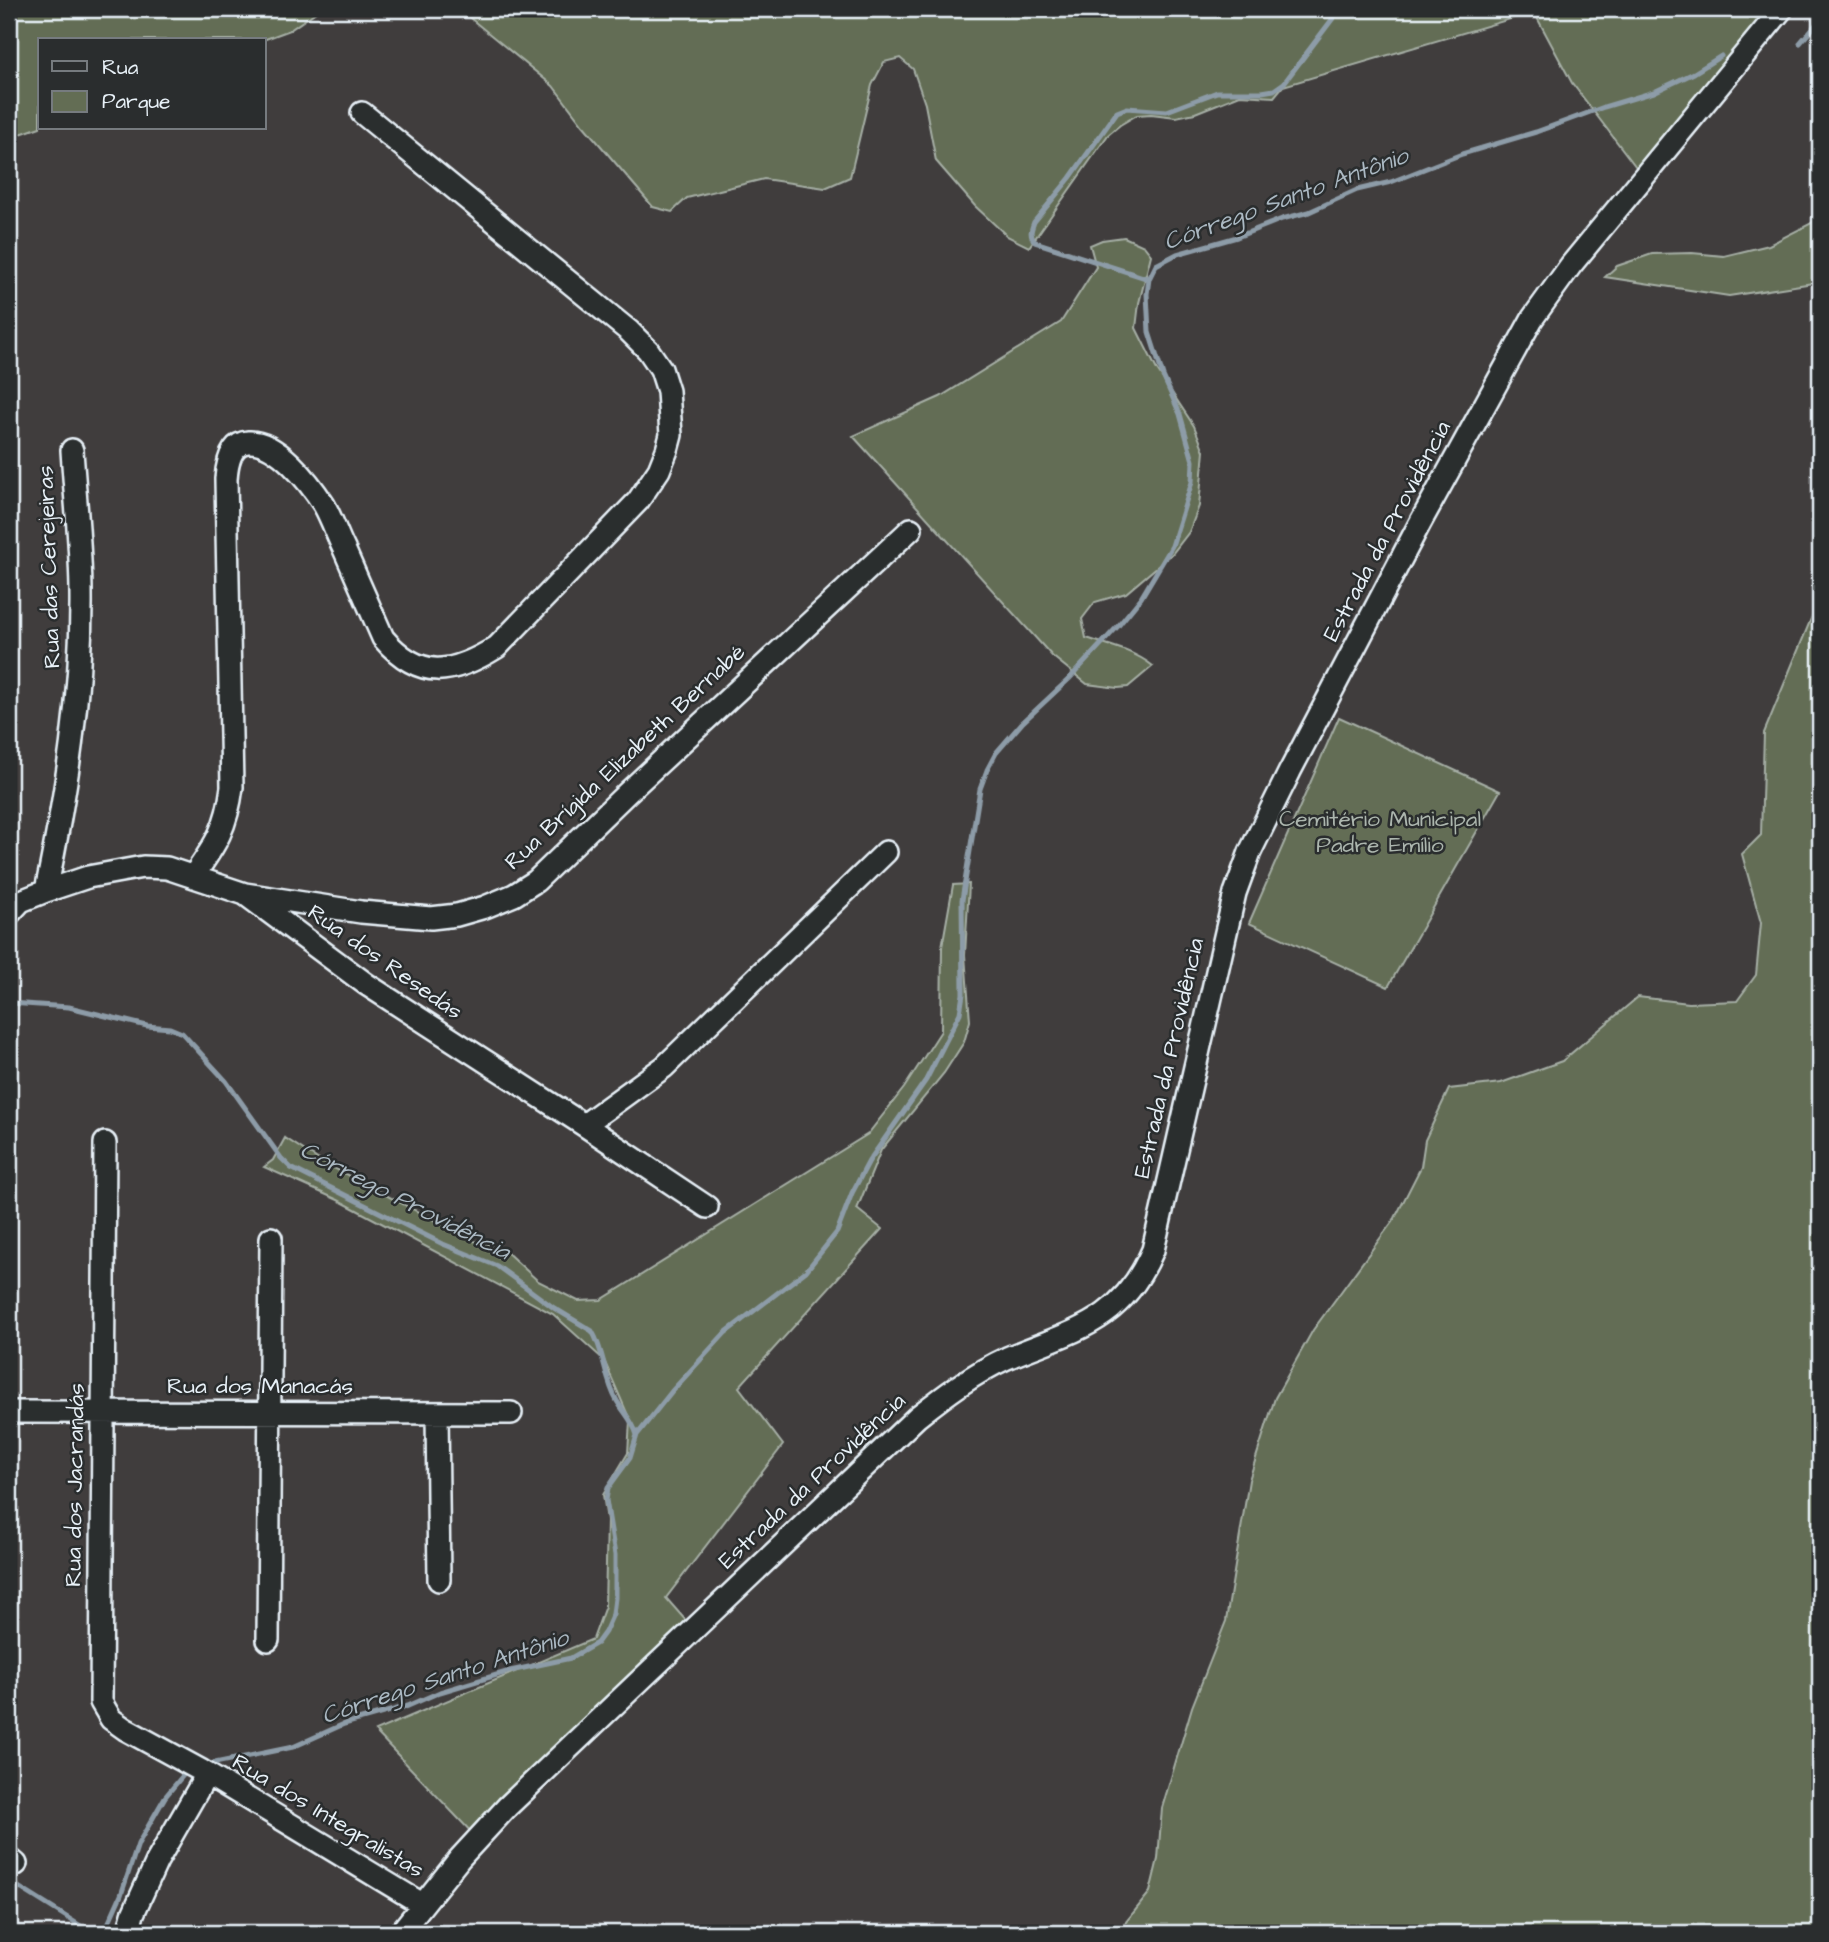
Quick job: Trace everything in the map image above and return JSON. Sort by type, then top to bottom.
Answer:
[{"type":"street","name":"Estrada da Providência","points":[[400,1933],[507,1807],[917,1417],[976,1375],[1007,1359],[1072,1334],[1097,1320],[1117,1305],[1134,1287],[1153,1250],[1234,893],[1250,852],[1290,771],[1420,523],[1532,319],[1563,275],[1782,9]]},
{"type":"street","points":[[194,875],[219,839],[230,807],[232,787],[226,479],[227,464],[236,447],[244,442],[265,445],[280,454],[300,473],[324,506],[383,638],[396,653],[411,663],[430,670],[450,669],[473,662],[496,647],[639,501],[659,470],[671,435],[668,391],[661,369],[648,350],[629,331],[362,113]]},
{"type":"street","name":"Rua das Cerejeiras","points":[[46,891],[72,752],[78,694],[81,593],[72,450]]},
{"type":"street","name":"Rua Brígida Elizabeth Bernabé","points":[[245,894],[347,910],[431,918],[457,915],[514,895],[536,881],[911,529]]},
{"type":"street","points":[[584,1125],[664,1067],[886,852]]},
{"type":"street","name":"Rua dos Resedás","points":[[9,914],[21,901],[46,891],[88,877],[143,867],[167,868],[194,875],[245,894],[366,984],[706,1206]]},
{"type":"street","name":"Rua dos Jacrandás","points":[[105,1143],[101,1702],[105,1712],[125,1729],[198,1769]]},
{"type":"street","points":[[268,1640],[271,1238]]},
{"type":"street","name":"Rua dos Manacás","points":[[9,1412],[511,1413]]},
{"type":"street","points":[[438,1413],[439,1580]]},
{"type":"street","name":"Rua dos Integralistas","points":[[198,1769],[422,1904]]},
{"type":"street","points":[[128,1933],[133,1914],[198,1769]]},
{"type":"green space","points":[[9,9],[320,9],[290,30],[266,39],[38,38],[38,128],[9,138]]},
{"type":"green space","points":[[459,9],[1779,9],[1639,171],[1572,83],[1534,12],[1283,86],[1274,97],[1240,95],[1195,113],[1176,117],[1137,115],[1108,135],[1029,247],[1007,236],[975,206],[936,161],[925,104],[913,69],[900,58],[884,62],[872,85],[850,177],[825,188],[764,179],[687,198],[672,212],[653,207],[553,86]]},
{"type":"green space","points":[[1820,216],[1820,280],[1813,283],[1729,296],[1605,277],[1617,266],[1652,254],[1692,253],[1724,256],[1769,245]]},
{"type":"green space","points":[[1124,237],[1144,246],[1151,255],[1136,328],[1157,370],[1194,426],[1204,451],[1199,506],[1189,532],[1172,554],[1126,593],[1095,602],[1082,619],[1086,638],[1130,652],[1153,666],[1128,687],[1118,688],[1087,684],[1052,656],[853,436],[940,397],[1061,322],[1096,267],[1090,245],[1102,240]]},
{"type":"green space","points":[[1820,597],[1820,1933],[1117,1933],[1150,1892],[1158,1859],[1162,1808],[1192,1707],[1226,1621],[1249,1480],[1275,1398],[1313,1330],[1395,1218],[1421,1167],[1425,1140],[1449,1089],[1501,1083],[1562,1061],[1638,997],[1689,1003],[1737,1001],[1756,975],[1761,923],[1742,854],[1761,835],[1764,733]]},
{"type":"green space","name":"Cemitério Municipal Padre Emílio","points":[[1339,717],[1500,791],[1388,987],[1249,923]]},
{"type":"green space","points":[[969,884],[965,955],[970,1021],[964,1042],[944,1073],[881,1150],[857,1209],[882,1229],[739,1387],[783,1445],[666,1598],[695,1631],[477,1838],[375,1731],[593,1639],[605,1606],[607,1520],[603,1495],[628,1453],[630,1420],[604,1360],[553,1314],[338,1200],[264,1167],[273,1160],[285,1138],[322,1162],[474,1241],[503,1249],[538,1281],[578,1301],[601,1300],[868,1134],[904,1088],[941,1031],[942,947],[953,885]]},
{"type":"waterway","points":[[1149,279],[1035,242],[1031,232],[1034,222],[1070,178],[1117,112],[1127,108],[1167,111],[1217,92],[1274,90],[1284,83],[1340,9]]},
{"type":"waterway","name":"Córrego Santo Antônio","points":[[1800,43],[1820,20]]},
{"type":"waterway","name":"Córrego Santo Antônio","points":[[205,1765],[293,1747],[344,1724],[408,1706],[440,1692],[510,1671],[571,1658],[597,1643],[605,1632],[613,1614],[615,1598],[615,1555],[606,1500],[608,1488],[630,1458],[637,1435],[672,1391],[725,1333],[806,1271],[837,1232],[852,1193],[869,1161],[926,1080],[960,1013],[963,994],[962,900],[980,789],[987,770],[996,753],[1022,723],[1069,679],[1119,625],[1141,598],[1172,546],[1192,482],[1193,461],[1180,414],[1163,376],[1149,332],[1147,294],[1149,279],[1156,265],[1177,254],[1309,212],[1357,190],[1391,182],[1462,154],[1654,92],[1694,73],[1721,56]]},
{"type":"waterway","name":"Córrego Providência","points":[[9,1003],[69,1007],[147,1026],[170,1028],[182,1033],[226,1081],[291,1168],[443,1244],[497,1266],[554,1308],[592,1331],[600,1348],[609,1384],[637,1435]]},
{"type":"waterway","name":"Córrego Santo Antônio","points":[[104,1933],[121,1895],[138,1844],[165,1797],[189,1771]]},
{"type":"waterway","points":[[9,1881],[92,1933]]}]
